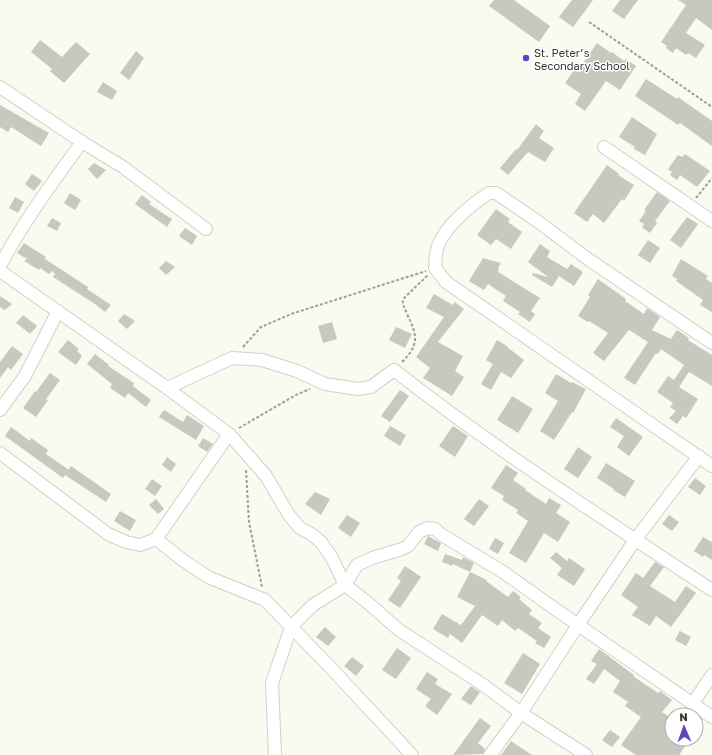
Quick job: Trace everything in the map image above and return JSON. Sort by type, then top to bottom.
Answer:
[{"type":"street","points":[[0,87],[123,168],[206,229]]},
{"type":"street","points":[[0,266],[9,248],[30,216],[82,142]]},
{"type":"street","points":[[604,147],[712,220]]},
{"type":"street","points":[[712,343],[585,257],[540,223],[496,193],[489,193],[466,211],[446,231],[437,247],[435,268],[446,282],[712,466]]},
{"type":"street","points":[[0,271],[229,434],[266,476],[288,514],[300,528],[321,542],[340,572],[345,585],[399,630],[482,684],[521,714],[586,755]]},
{"type":"street","points":[[0,410],[25,376],[58,311]]},
{"type":"street","points":[[166,388],[232,358],[262,360],[297,371],[325,384],[358,389],[371,387],[394,370],[486,439],[635,540],[712,590]]},
{"type":"street","points":[[0,454],[108,534],[126,542],[140,545],[156,539],[229,434]]},
{"type":"street","points":[[490,755],[521,714],[635,540],[699,456]]},
{"type":"street","points":[[276,755],[272,683],[291,627],[313,605],[345,585],[357,565],[372,558],[408,546],[419,532],[428,528],[435,529],[442,535],[503,572],[712,717]]},
{"type":"street","points":[[156,539],[184,561],[208,577],[265,600],[335,671],[412,755]]},
{"type":"street","points":[[693,703],[712,675]]},
{"type":"path","points":[[589,22],[712,107]]},
{"type":"path","points":[[690,205],[712,178]]},
{"type":"path","points":[[232,358],[261,327],[285,316],[435,268]]},
{"type":"path","points":[[394,370],[405,359],[416,342],[415,330],[402,304],[403,299],[435,268]]},
{"type":"path","points":[[229,434],[296,395],[325,384]]},
{"type":"path","points":[[245,451],[249,522],[265,600]]},
{"type":"building","points":[[494,0],[514,0],[550,26],[539,42],[489,6]]},
{"type":"building","points":[[572,0],[593,0],[573,27],[559,17]]},
{"type":"building","points":[[620,0],[638,0],[624,19],[612,11]]},
{"type":"building","points":[[678,0],[712,0],[712,30],[696,18],[686,33],[705,45],[696,58],[688,53],[686,55],[676,48],[673,53],[661,42],[686,5]]},
{"type":"building","points":[[40,40],[62,57],[76,42],[90,54],[64,83],[50,71],[52,69],[31,52]]},
{"type":"building","points":[[597,43],[624,61],[626,59],[636,66],[620,90],[606,81],[585,111],[575,104],[581,94],[565,83],[574,70],[577,72]]},
{"type":"building","points":[[136,51],[144,58],[129,80],[120,73]]},
{"type":"building","points":[[646,79],[677,99],[678,97],[712,121],[712,146],[680,123],[678,125],[635,96]]},
{"type":"building","points":[[103,82],[117,91],[112,100],[97,92]]},
{"type":"building","points":[[0,105],[49,133],[41,146],[11,127],[8,132],[0,127]]},
{"type":"building","points":[[632,117],[657,134],[645,155],[634,149],[635,147],[619,137]]},
{"type":"building","points":[[536,124],[544,131],[539,138],[554,148],[545,162],[528,152],[508,175],[500,168],[516,149],[517,150]]},
{"type":"building","points":[[685,154],[710,171],[697,187],[680,175],[677,180],[670,175],[672,172],[668,169],[678,155],[682,157]]},
{"type":"building","points":[[94,163],[106,170],[97,179],[88,169]]},
{"type":"building","points":[[607,165],[619,174],[618,175],[634,185],[624,201],[622,199],[604,223],[593,214],[587,222],[574,213]]},
{"type":"building","points":[[32,174],[42,181],[34,191],[25,184]]},
{"type":"building","points":[[657,192],[670,201],[655,221],[657,223],[650,233],[642,227],[644,224],[639,221],[646,211],[644,210]]},
{"type":"building","points":[[70,193],[81,200],[75,210],[64,203]]},
{"type":"building","points":[[142,195],[151,202],[149,204],[172,219],[167,227],[135,204]]},
{"type":"building","points":[[15,197],[24,202],[18,213],[9,208]]},
{"type":"building","points":[[496,209],[510,219],[508,222],[522,232],[511,249],[496,239],[491,245],[477,235]]},
{"type":"building","points":[[687,217],[698,224],[681,248],[670,240]]},
{"type":"building","points":[[52,218],[61,223],[57,231],[47,226]]},
{"type":"building","points":[[185,228],[197,236],[192,245],[179,236]]},
{"type":"building","points":[[648,240],[660,248],[650,263],[638,255]]},
{"type":"building","points":[[24,243],[46,257],[45,259],[88,287],[87,289],[111,305],[105,312],[53,277],[55,274],[52,271],[49,274],[24,261],[27,259],[17,253]]},
{"type":"building","points":[[540,244],[550,251],[547,257],[567,269],[571,264],[583,272],[574,286],[559,276],[552,287],[532,275],[533,273],[548,277],[528,262]]},
{"type":"building","points":[[483,258],[501,263],[498,268],[498,272],[540,298],[531,311],[535,314],[530,322],[518,314],[520,312],[503,301],[506,296],[488,284],[484,290],[469,281]]},
{"type":"building","points":[[681,259],[708,276],[706,279],[712,283],[712,312],[700,305],[703,300],[676,281],[677,279],[672,276]]},
{"type":"building","points":[[166,261],[175,267],[166,275],[159,268]]},
{"type":"building","points":[[598,279],[644,314],[647,308],[660,317],[652,330],[671,339],[677,330],[689,338],[688,340],[712,355],[712,386],[689,372],[679,387],[698,399],[686,418],[683,416],[677,424],[669,418],[676,411],[670,407],[673,403],[657,392],[668,376],[674,380],[684,365],[661,349],[658,354],[656,353],[635,385],[624,378],[648,342],[629,330],[604,361],[593,353],[608,333],[578,316],[590,297],[588,295]]},
{"type":"building","points":[[434,294],[453,305],[455,302],[464,309],[438,342],[463,356],[455,371],[464,377],[452,396],[423,378],[430,368],[416,357],[444,317],[426,308]]},
{"type":"building","points":[[0,296],[12,304],[5,310],[0,307]]},
{"type":"building","points":[[124,314],[135,321],[127,329],[118,321]]},
{"type":"building","points":[[23,315],[37,326],[30,334],[16,323]]},
{"type":"building","points":[[332,322],[337,339],[323,343],[318,326]]},
{"type":"building","points":[[396,327],[412,334],[405,348],[389,340]]},
{"type":"building","points":[[68,340],[79,349],[77,351],[82,356],[76,365],[58,352]]},
{"type":"building","points":[[497,340],[524,360],[511,378],[501,372],[491,390],[481,384],[493,364],[486,360]]},
{"type":"building","points":[[12,346],[23,354],[11,370],[8,367],[0,378],[0,362]]},
{"type":"building","points":[[95,354],[109,365],[108,366],[134,383],[133,386],[151,400],[146,407],[128,393],[125,398],[110,388],[112,384],[87,364]]},
{"type":"building","points":[[50,373],[60,380],[46,399],[48,400],[36,417],[23,408]]},
{"type":"building","points":[[556,374],[571,383],[572,382],[586,389],[573,413],[572,412],[554,440],[540,431],[558,401],[545,393]]},
{"type":"building","points":[[400,390],[409,396],[390,422],[381,416]]},
{"type":"building","points":[[512,396],[533,409],[518,433],[497,420]]},
{"type":"building","points":[[164,410],[183,422],[187,415],[204,426],[196,440],[159,417]]},
{"type":"building","points":[[616,418],[643,437],[629,456],[617,447],[624,436],[610,427]]},
{"type":"building","points":[[390,426],[406,435],[400,446],[384,436]]},
{"type":"building","points":[[453,426],[468,436],[455,457],[439,446]]},
{"type":"building","points":[[11,427],[30,441],[31,438],[48,450],[46,454],[69,470],[63,478],[5,436]]},
{"type":"building","points":[[203,438],[213,444],[207,452],[198,446]]},
{"type":"building","points":[[578,447],[592,457],[578,478],[564,469]]},
{"type":"building","points":[[167,457],[176,464],[171,472],[162,465]]},
{"type":"building","points":[[606,463],[635,481],[625,497],[597,478]]},
{"type":"building","points":[[506,465],[518,473],[513,480],[526,489],[525,490],[546,504],[549,498],[561,505],[556,513],[570,522],[558,542],[544,533],[526,563],[509,553],[528,521],[516,513],[518,510],[502,500],[504,496],[491,488]]},
{"type":"building","points":[[71,466],[111,494],[106,502],[65,475]]},
{"type":"building","points":[[695,478],[706,486],[700,495],[688,487]]},
{"type":"building","points":[[152,479],[162,486],[155,496],[145,489]]},
{"type":"building","points":[[315,492],[330,499],[321,515],[305,504]]},
{"type":"building","points":[[156,499],[164,509],[158,514],[149,505]]},
{"type":"building","points":[[479,499],[489,506],[474,526],[464,519]]},
{"type":"building","points":[[120,511],[136,520],[130,531],[114,521]]},
{"type":"building","points":[[347,515],[360,523],[351,537],[338,528]]},
{"type":"building","points":[[669,515],[679,522],[672,531],[662,524]]},
{"type":"building","points":[[428,536],[441,543],[438,551],[424,544]]},
{"type":"building","points":[[703,537],[712,542],[712,560],[704,555],[703,557],[694,551]]},
{"type":"building","points":[[495,538],[504,543],[498,554],[489,549]]},
{"type":"building","points":[[556,552],[567,561],[569,558],[585,569],[574,586],[557,575],[562,568],[550,558]]},
{"type":"building","points":[[445,554],[462,560],[463,557],[474,563],[470,572],[453,564],[452,566],[442,562]]},
{"type":"building","points":[[655,562],[664,567],[650,586],[675,602],[686,586],[696,593],[671,627],[656,616],[650,626],[632,615],[638,607],[621,595],[636,573],[643,578]]},
{"type":"building","points":[[405,566],[421,577],[400,608],[388,600],[401,581],[397,578]]},
{"type":"building","points":[[470,572],[487,580],[486,581],[508,597],[513,591],[521,597],[519,599],[532,610],[529,614],[542,623],[538,628],[551,637],[544,648],[535,643],[537,641],[518,628],[515,631],[502,620],[498,626],[482,615],[462,643],[450,634],[448,638],[433,629],[442,614],[461,625],[475,606],[457,597]]},
{"type":"building","points":[[325,627],[336,637],[328,646],[316,637]]},
{"type":"building","points":[[680,631],[691,637],[686,646],[675,640]]},
{"type":"building","points":[[397,648],[411,658],[396,679],[382,670]]},
{"type":"building","points":[[599,649],[634,675],[633,676],[658,693],[660,691],[672,700],[666,707],[664,707],[662,712],[664,713],[664,747],[684,747],[679,755],[636,755],[621,745],[641,717],[625,706],[628,702],[613,692],[620,681],[604,669],[594,684],[586,679],[597,664],[591,661]]},
{"type":"building","points":[[523,653],[540,664],[522,694],[504,683]]},
{"type":"building","points":[[352,657],[364,666],[356,676],[344,666]]},
{"type":"building","points":[[427,672],[438,679],[435,684],[452,694],[437,715],[425,706],[431,699],[416,689]]},
{"type":"building","points":[[471,686],[480,692],[471,705],[461,699]]},
{"type":"building","points":[[480,718],[491,726],[478,743],[485,749],[483,754],[453,755]]},
{"type":"building","points":[[610,730],[620,737],[612,747],[602,740]]},
{"type":"building","points":[[511,741],[532,755],[501,755]]},
{"type":"place","name":"St. Peter’s Secondary School","points":[[526,58]]}]
